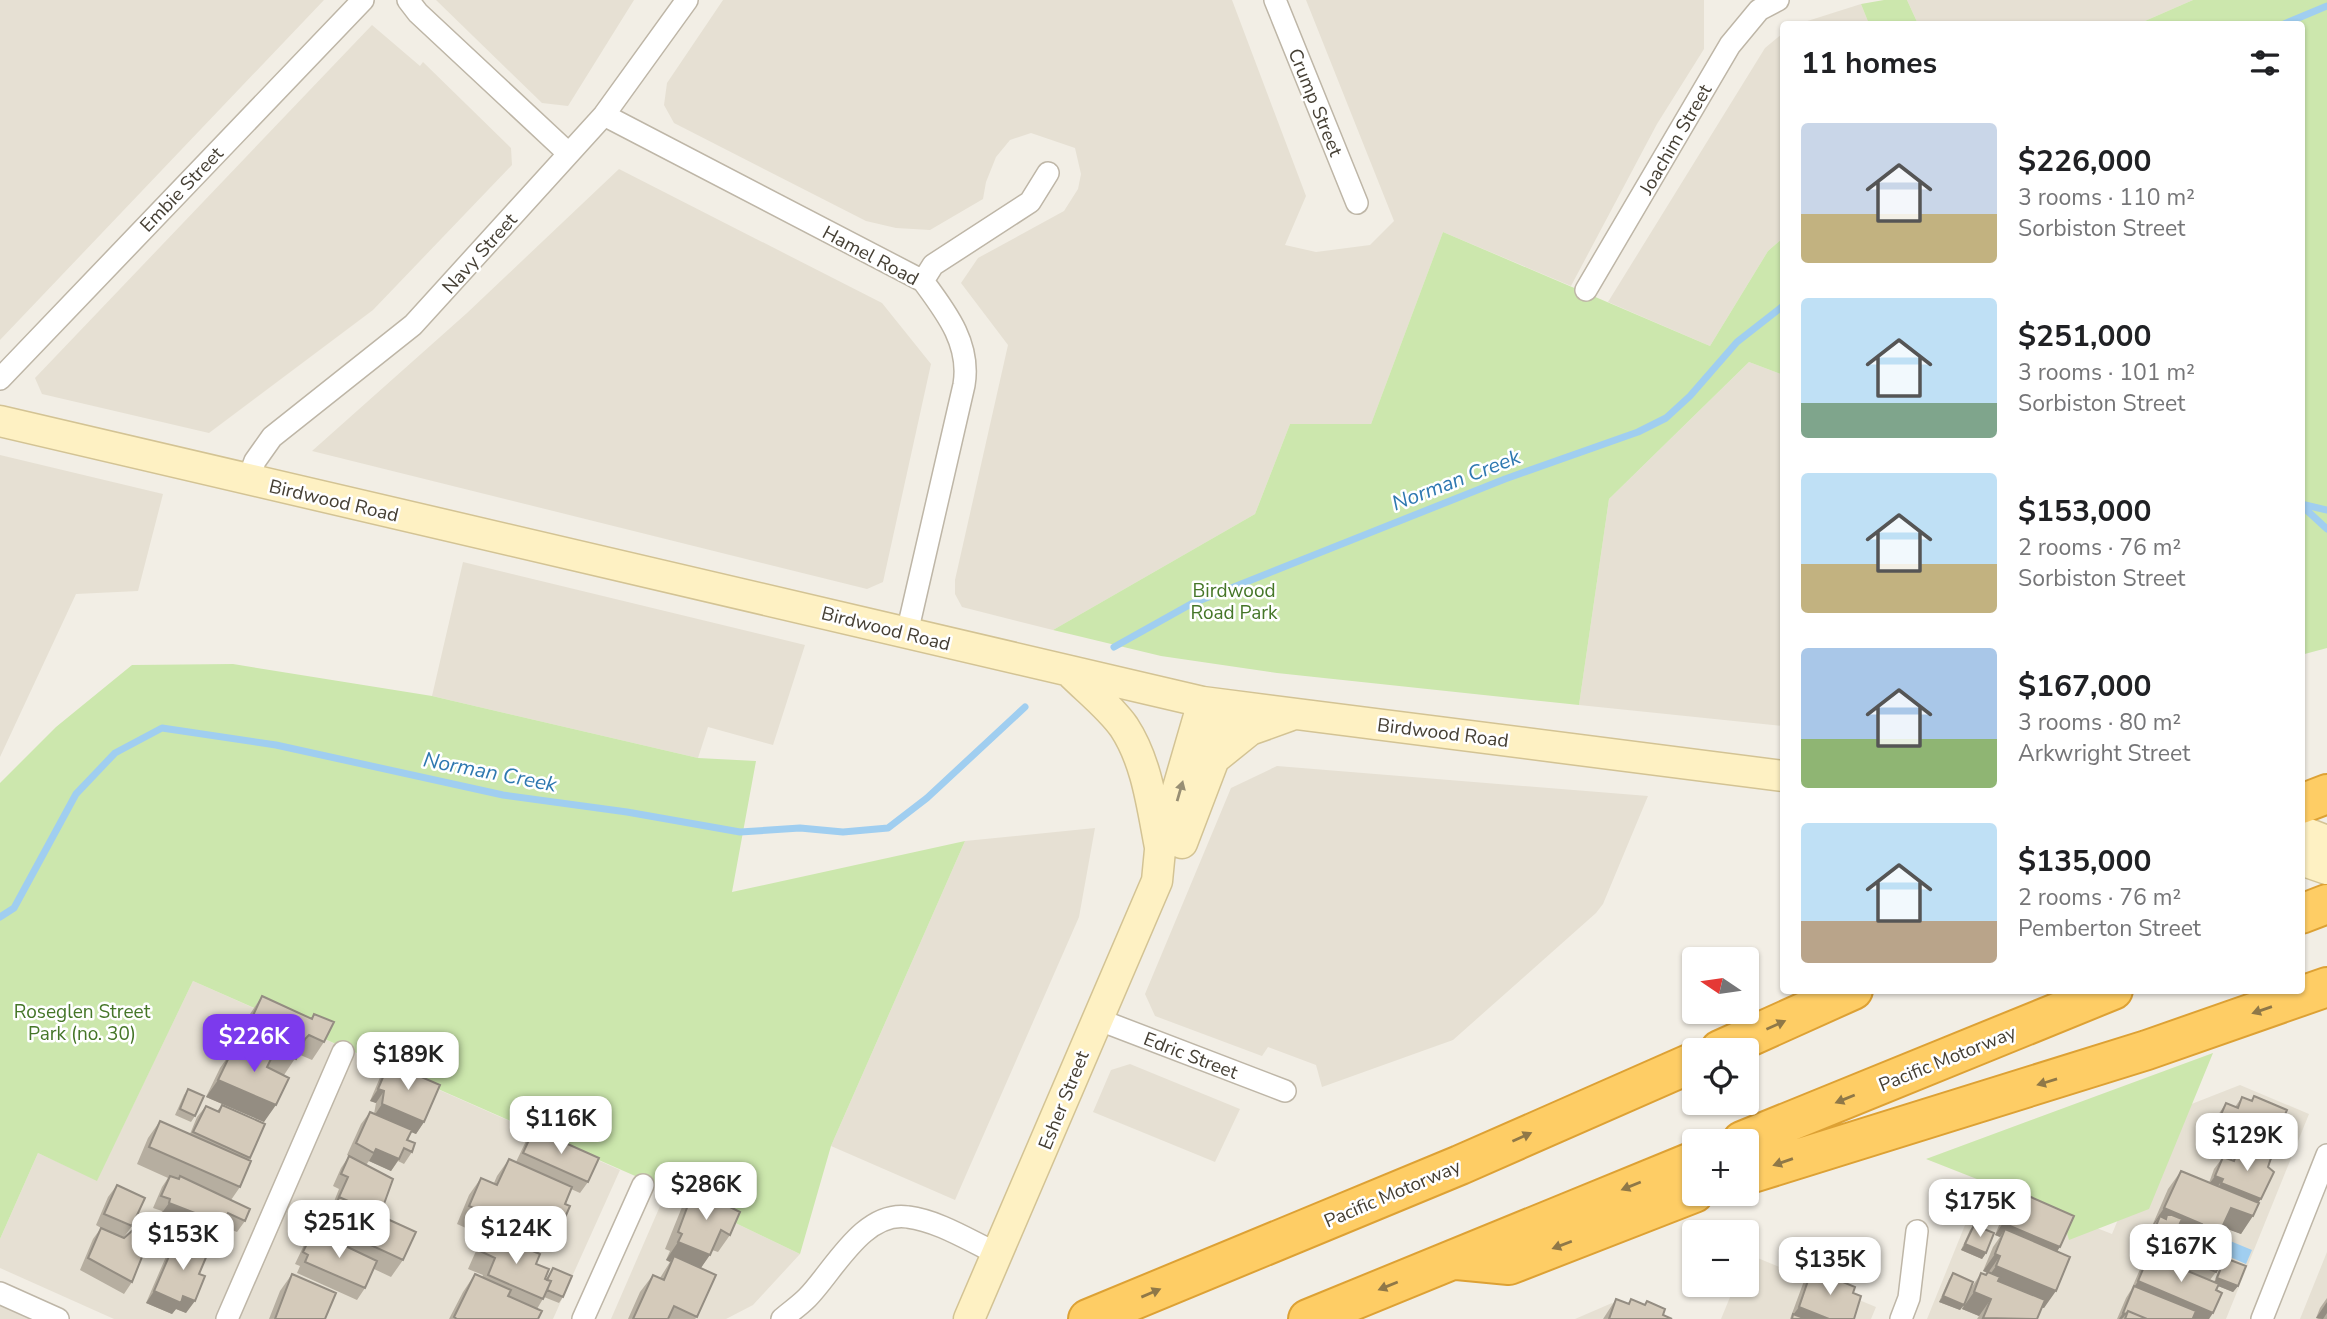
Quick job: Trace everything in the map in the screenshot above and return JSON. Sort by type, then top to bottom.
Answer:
[{"type":"highway","points":[[2305,802],[2327,794]]},
{"type":"highway","points":[[2305,912],[2327,904]]},
{"type":"highway","points":[[1759,1171],[2147,1050],[2327,987]]},
{"type":"highway","points":[[1747,1038],[1844,994]]},
{"type":"highway","name":"Pacific Motorway","points":[[1759,1134],[2103,994]]},
{"type":"highway","name":"Pacific Motorway","points":[[1088,1319],[1460,1165],[1682,1067]]},
{"type":"highway","points":[[1308,1319],[1682,1166]]},
{"type":"highway","points":[[1451,1260],[1509,1265],[1682,1198]]},
{"type":"main road","name":"Birdwood Road","points":[[0,421],[1124,685],[1214,703],[1780,776]]},
{"type":"main road","points":[[1069,671],[1122,725],[1138,754],[1160,850]]},
{"type":"main road","name":"Esher Street","points":[[968,1319],[1157,881],[1177,855],[1214,759],[1214,703]]},
{"type":"main road","name":"Esher Street","points":[[1157,881],[1160,850],[1214,703]]},
{"type":"main road","points":[[1214,759],[1250,730],[1281,717],[1300,714]]},
{"type":"main road","points":[[2305,833],[2327,841]]},
{"type":"main road","points":[[2305,861],[2327,869]]},
{"type":"street","name":"Embie Street","points":[[0,379],[363,0]]},
{"type":"street","points":[[408,0],[418,13],[568,153]]},
{"type":"street","name":"Navy Street","points":[[248,480],[255,461],[272,437],[413,325],[604,115],[687,0]]},
{"type":"street","name":"Crump Street","points":[[1275,0],[1357,203]]},
{"type":"street","name":"Joachim Street","points":[[1586,290],[1730,45],[1764,3]]},
{"type":"street","name":"Hamel Road","points":[[604,115],[923,281],[956,330],[967,368],[907,633]]},
{"type":"street","points":[[923,281],[933,265],[1030,202],[1048,173]]},
{"type":"street","name":"Edric Street","points":[[1097,1019],[1285,1091]]},
{"type":"street","points":[[227,1319],[343,1052]]},
{"type":"street","points":[[2262,1319],[2327,1155]]},
{"type":"street","points":[[583,1319],[643,1185]]},
{"type":"street","points":[[782,1319],[806,1299],[859,1237],[874,1225],[889,1219],[907,1216],[940,1227],[995,1260]]},
{"type":"street","points":[[1901,1319],[1909,1298],[1917,1231]]},
{"type":"street","points":[[0,1293],[58,1319]]},
{"type":"shaded area","points":[[0,0],[324,0],[0,340]]},
{"type":"shaded area","points":[[436,0],[634,0],[568,106],[542,103]]},
{"type":"shaded area","points":[[723,0],[1232,0],[1306,196],[1285,245],[1316,252],[1370,245],[1394,221],[1306,0],[1704,0],[1704,49],[1657,124],[1571,286],[1443,232],[1371,424],[1290,424],[1255,514],[1053,630],[962,607],[955,594],[955,580],[1008,345],[961,283],[978,258],[1064,211],[1078,189],[1081,174],[1075,148],[1031,133],[1010,140],[996,157],[986,182],[983,199],[930,230],[896,228],[866,221],[674,123],[664,105],[667,83]]},
{"type":"shaded area","points":[[1907,0],[2193,0],[2145,21],[1917,21]]},
{"type":"shaded area","points":[[1861,4],[1868,21],[1807,21]]},
{"type":"shaded area","points":[[372,25],[420,66],[423,62],[511,148],[512,165],[373,310],[209,433],[42,394],[35,378]]},
{"type":"shaded area","points":[[1780,36],[1780,241],[1768,251],[1710,346],[1608,302],[1765,48]]},
{"type":"shaded area","points":[[619,169],[882,303],[931,364],[883,582],[867,589],[312,451],[467,313]]},
{"type":"shaded area","points":[[1749,362],[1780,374],[1780,726],[1579,705],[1609,499]]},
{"type":"shaded area","points":[[0,455],[163,494],[138,591],[76,594],[0,757]]},
{"type":"shaded area","points":[[463,562],[805,645],[773,745],[708,727],[698,758],[432,696]]},
{"type":"shaded area","points":[[1277,766],[1648,796],[1603,904],[1596,913],[1453,1040],[1322,1087],[1316,1065],[1268,1047],[1262,1056],[1155,1016],[1145,994],[1231,788]]},
{"type":"shaded area","points":[[1095,828],[1079,917],[955,1200],[831,1146],[965,841]]},
{"type":"shaded area","points":[[193,981],[620,1170],[553,1319],[114,1319],[0,1268],[0,1239],[38,1153],[97,1180]]},
{"type":"shaded area","points":[[1130,1064],[1240,1109],[1215,1162],[1093,1112],[1111,1070]]},
{"type":"shaded area","points":[[2240,1085],[2309,1114],[2226,1319],[1927,1319],[1982,1183],[2112,1234],[2161,1116]]},
{"type":"shaded area","points":[[667,1190],[800,1254],[753,1305],[726,1319],[611,1319]]},
{"type":"shaded area","points":[[2327,1252],[2327,1319],[2300,1319]]},
{"type":"shaded area","points":[[1759,1259],[1876,1307],[1871,1319],[1721,1319],[1730,1297],[1759,1297]]},
{"type":"shaded area","points":[[1612,1303],[1649,1319],[1575,1319]]},
{"type":"shaded area","points":[[0,1305],[31,1319],[0,1319]]},
{"type":"green space","points":[[1907,0],[1917,21],[1868,21],[1861,4]]},
{"type":"green space","points":[[2193,0],[2327,0],[2327,648],[2305,654],[2305,21],[2145,21]]},
{"type":"green space","name":"Birdwood Road Park","points":[[1443,232],[1710,346],[1768,251],[1780,241],[1780,374],[1749,362],[1609,499],[1579,705],[1277,673],[1161,656],[1053,630],[1255,514],[1290,424],[1371,424]]},
{"type":"green space","name":"Roseglen Street Park (no. 30)","points":[[233,664],[432,696],[698,758],[756,761],[732,892],[965,841],[831,1146],[800,1254],[667,1190],[193,981],[97,1181],[38,1153],[0,1239],[0,783],[56,727],[132,665]]},
{"type":"green space","points":[[2213,1053],[2149,1209],[2069,1240],[2061,1212],[1926,1159]]},
{"type":"water","points":[[2218,1236],[2252,1250],[2246,1264],[2212,1249]]},
{"type":"building","points":[[262,996],[312,1019],[314,1014],[334,1022],[324,1042],[309,1035],[296,1059],[244,1035]]},
{"type":"building","points":[[241,1042],[272,1057],[267,1067],[289,1078],[276,1105],[218,1080],[232,1051],[236,1053]]},
{"type":"building","points":[[389,1063],[440,1085],[424,1122],[382,1104],[384,1091],[378,1089]]},
{"type":"building","points":[[188,1089],[204,1096],[195,1116],[180,1109]]},
{"type":"building","points":[[2254,1096],[2287,1110],[2278,1131],[2284,1134],[2277,1151],[2216,1126],[2226,1103],[2238,1108],[2242,1097],[2252,1101]]},
{"type":"building","points":[[222,1105],[265,1124],[250,1158],[193,1132],[206,1106],[219,1112]]},
{"type":"building","points":[[370,1112],[412,1130],[407,1140],[415,1143],[412,1152],[404,1148],[399,1159],[376,1149],[374,1153],[356,1143]]},
{"type":"building","points":[[160,1121],[251,1161],[240,1187],[149,1147]]},
{"type":"building","points":[[534,1129],[599,1158],[588,1182],[523,1153]]},
{"type":"building","points":[[2245,1148],[2271,1158],[2268,1167],[2274,1172],[2261,1199],[2221,1183],[2223,1179],[2215,1176],[2223,1157],[2234,1161],[2236,1156],[2242,1156]]},
{"type":"building","points":[[349,1156],[393,1179],[380,1215],[339,1197],[348,1177],[341,1174]]},
{"type":"building","points":[[509,1159],[572,1187],[565,1204],[570,1206],[561,1227],[555,1224],[548,1241],[469,1206],[481,1178],[497,1185]]},
{"type":"building","points":[[2181,1171],[2259,1203],[2253,1216],[2231,1208],[2218,1236],[2230,1244],[2216,1272],[2149,1243],[2160,1216],[2166,1219],[2167,1215],[2172,1215],[2182,1219],[2180,1223],[2201,1229],[2202,1224],[2164,1208]]},
{"type":"building","points":[[170,1176],[179,1179],[180,1176],[250,1209],[245,1221],[228,1213],[223,1224],[169,1203],[170,1199],[161,1196]]},
{"type":"building","points":[[117,1185],[145,1198],[132,1226],[104,1214]]},
{"type":"building","points":[[694,1189],[740,1212],[730,1235],[721,1230],[710,1255],[678,1242],[682,1234],[678,1232]]},
{"type":"building","points":[[2017,1191],[2074,1216],[2060,1247],[2003,1223]]},
{"type":"building","points":[[339,1197],[416,1232],[403,1260],[323,1223],[332,1203],[336,1205]]},
{"type":"building","points":[[1974,1225],[1994,1233],[1986,1253],[1965,1244]]},
{"type":"building","points":[[101,1228],[124,1238],[133,1230],[146,1236],[148,1242],[132,1282],[88,1258]]},
{"type":"building","points":[[2005,1229],[2070,1257],[2056,1291],[1996,1266],[2000,1256],[1995,1254]]},
{"type":"building","points":[[316,1232],[377,1261],[365,1288],[305,1262],[308,1255],[303,1252],[312,1233]]},
{"type":"building","points":[[488,1233],[540,1254],[536,1264],[549,1269],[545,1279],[551,1281],[543,1299],[488,1275],[495,1258],[480,1251]]},
{"type":"building","points":[[176,1240],[191,1247],[194,1241],[210,1248],[199,1274],[205,1276],[195,1301],[183,1296],[181,1303],[154,1291]]},
{"type":"building","points":[[2149,1255],[2219,1284],[2216,1290],[2222,1293],[2213,1313],[2138,1281]]},
{"type":"building","points":[[674,1256],[716,1275],[697,1317],[674,1306],[668,1319],[633,1319],[653,1275],[664,1280]]},
{"type":"building","points":[[2225,1258],[2246,1266],[2238,1286],[2217,1278]]},
{"type":"building","points":[[553,1268],[572,1276],[563,1297],[547,1290],[551,1281],[547,1280]]},
{"type":"building","points":[[1812,1269],[1855,1287],[1853,1293],[1861,1296],[1854,1319],[1829,1319],[1799,1307]]},
{"type":"building","points":[[1988,1272],[2000,1277],[1998,1281],[2045,1300],[2037,1319],[1983,1318],[1991,1299],[1974,1292],[1981,1273],[1986,1275]]},
{"type":"building","points":[[1953,1273],[1973,1282],[1964,1305],[1943,1296]]},
{"type":"building","points":[[292,1274],[336,1293],[325,1319],[275,1319]]},
{"type":"building","points":[[475,1274],[511,1290],[508,1296],[542,1311],[538,1319],[454,1317]]},
{"type":"building","points":[[2134,1286],[2196,1311],[2193,1318],[2195,1319],[2147,1319],[2128,1311],[2123,1313]]},
{"type":"building","points":[[1616,1299],[1629,1304],[1631,1299],[1645,1305],[1647,1301],[1665,1309],[1663,1315],[1672,1319],[1609,1319]]},
{"type":"building","points":[[2128,1311],[2147,1319],[2125,1319]]},
{"type":"building","points":[[1793,1314],[1806,1319],[1792,1319]]},
{"type":"waterway","points":[[2291,21],[2327,6]]},
{"type":"waterway","name":"Norman Creek","points":[[1114,647],[1191,604],[1505,479],[1638,432],[1666,418],[1690,396],[1737,342],[1780,308]]},
{"type":"waterway","points":[[2305,505],[2327,510]]},
{"type":"waterway","points":[[2305,509],[2327,529]]},
{"type":"waterway","name":"Norman Creek","points":[[0,917],[14,908],[76,794],[115,753],[162,728],[276,745],[503,795],[627,812],[740,832],[800,828],[843,832],[888,828],[927,798],[1025,707]]}]
